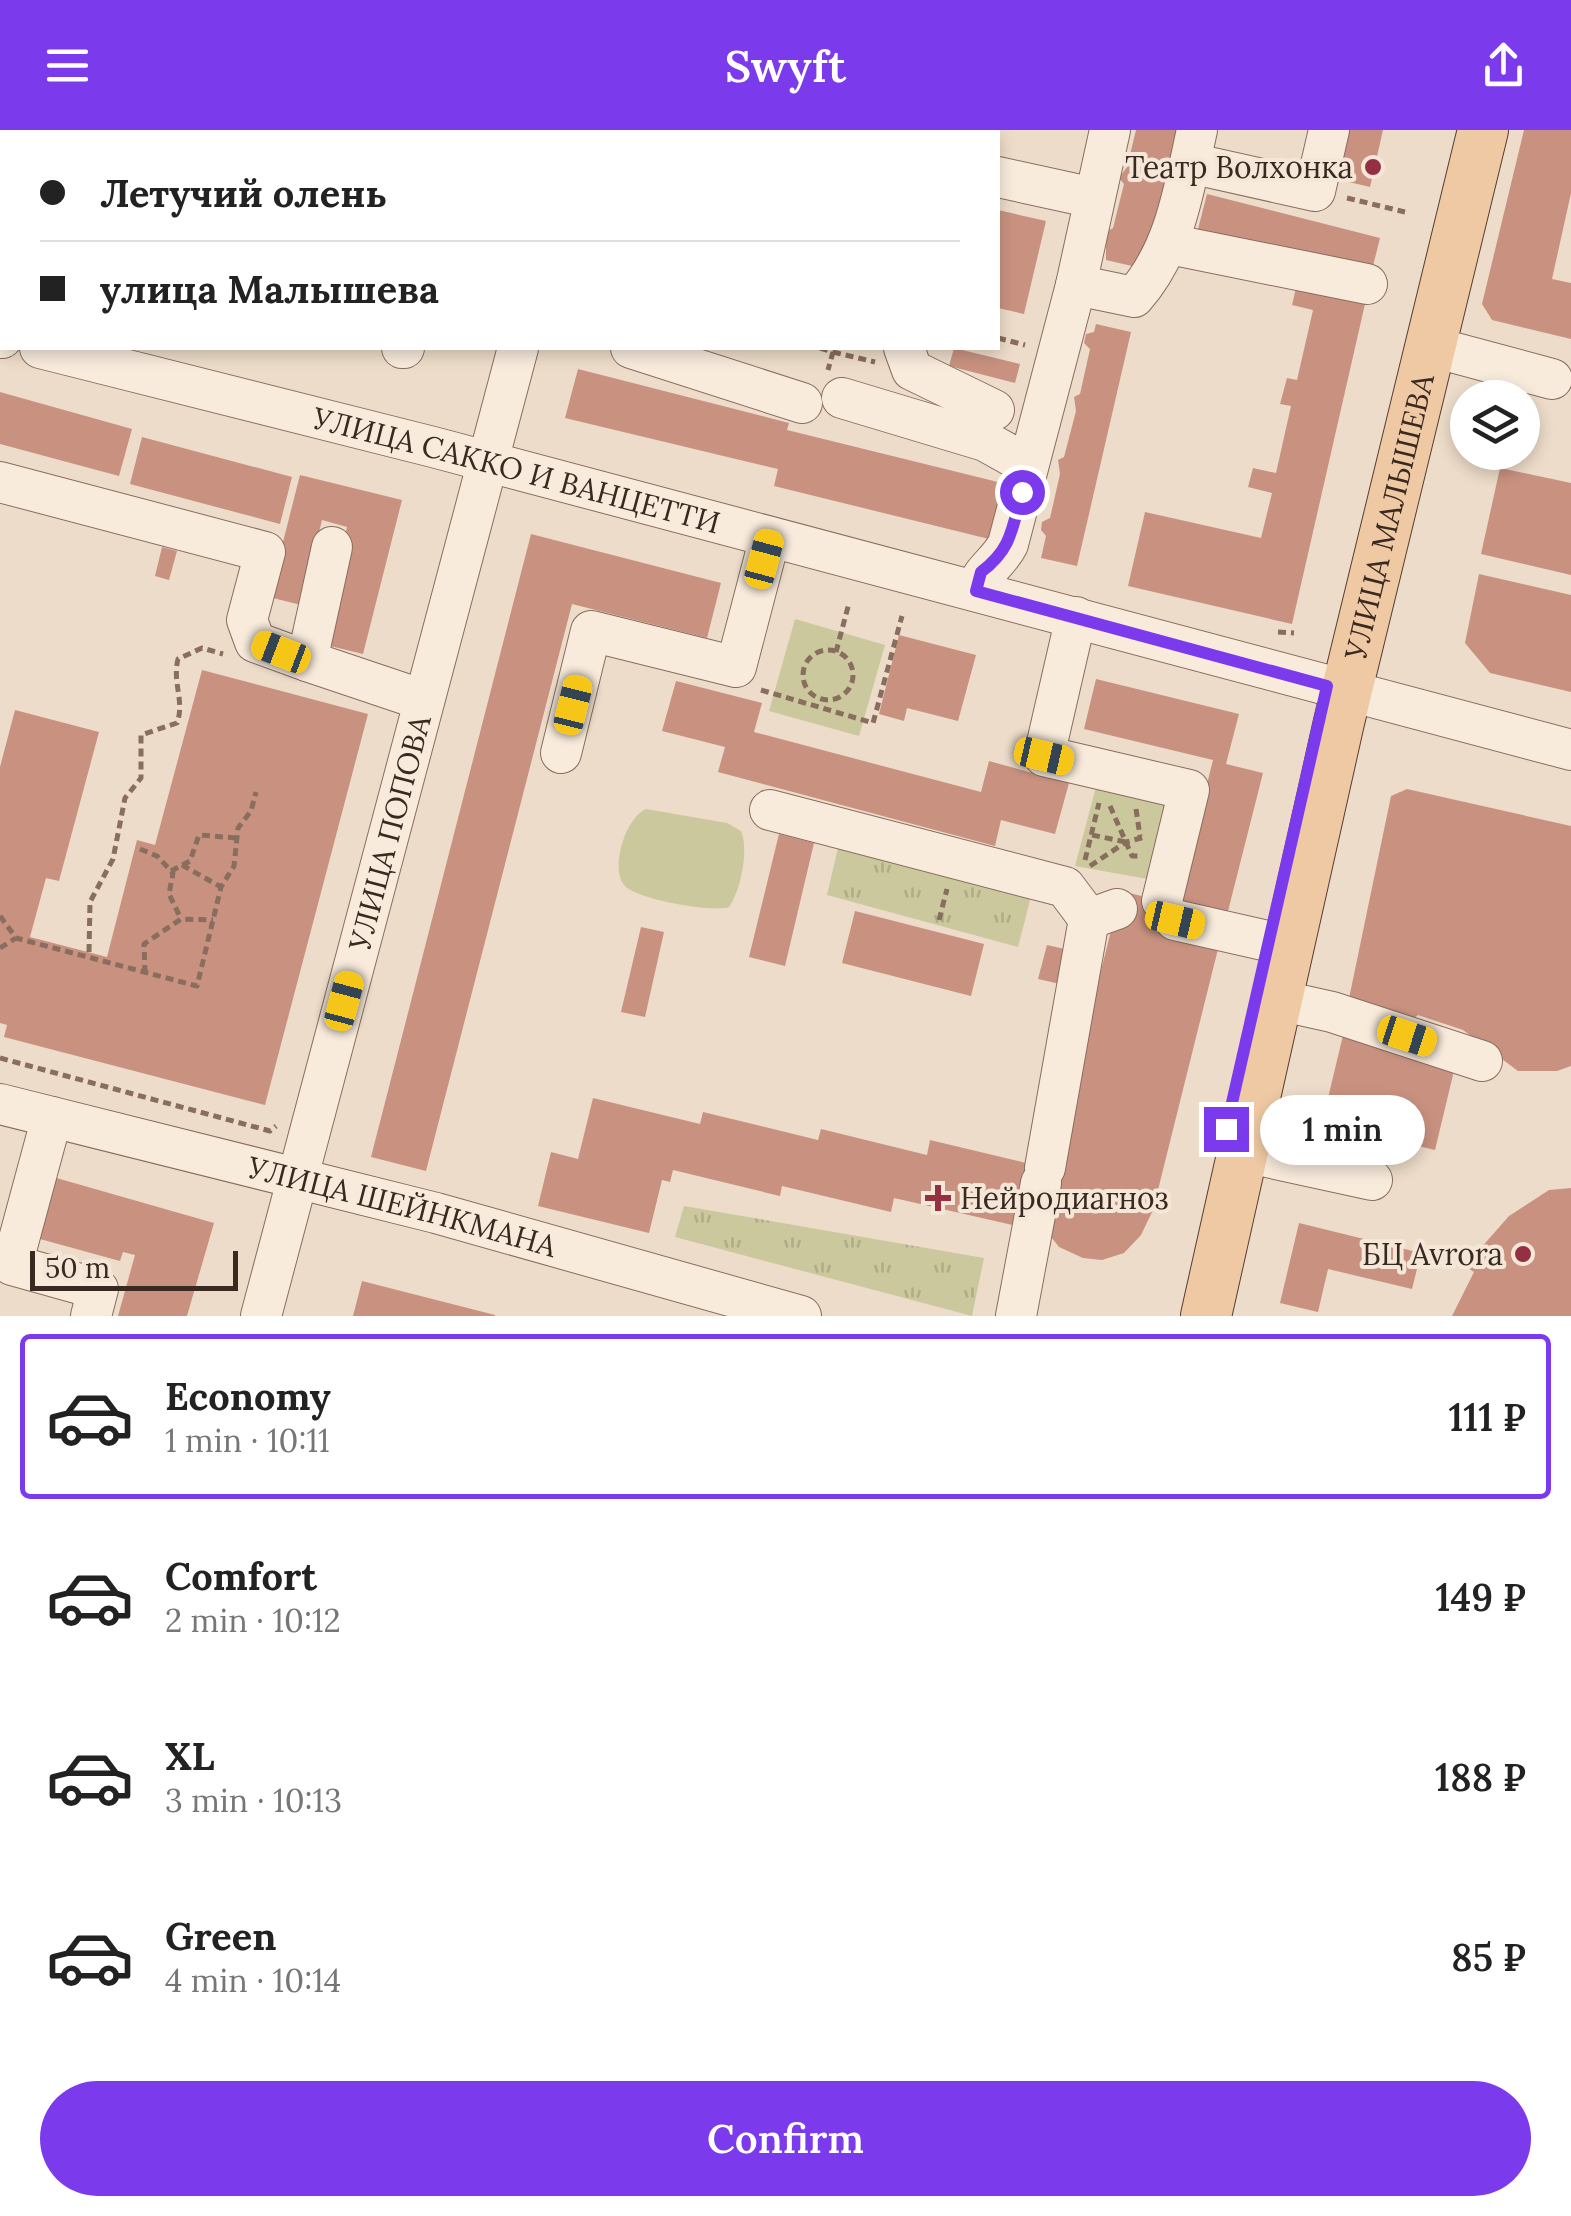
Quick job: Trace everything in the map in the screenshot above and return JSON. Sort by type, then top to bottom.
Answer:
[{"type":"main road","name":"УЛИЦА МАЛЫШЕВА","points":[[1204,1315],[1453,130]]},
{"type":"main road","name":"УЛИЦА МАЛЫШЕВА","points":[[1337,689],[1433,347],[1483,130]]},
{"type":"main road","name":"УЛИЦА МАЛЫШЕВА","points":[[1204,1315],[1278,1000],[1280,944]]},
{"type":"street","points":[[976,591],[981,572],[1001,557],[1008,544],[1076,285],[1110,130]]},
{"type":"street","points":[[1076,285],[1134,297],[1154,275],[1169,244],[1193,146],[1315,190],[1329,130]]},
{"type":"street","points":[[1000,177],[1094,198]]},
{"type":"street","points":[[1169,244],[1367,284]]},
{"type":"street","points":[[1433,347],[1552,379]]},
{"type":"street","name":"УЛИЦА САККО И ВАНЦЕТТИ","points":[[49,350],[488,461],[1571,750]]},
{"type":"street","name":"УЛИЦА ПОПОВА","points":[[261,1316],[517,350]]},
{"type":"street","points":[[638,350],[802,403]]},
{"type":"street","points":[[905,350],[912,370],[989,409],[1028,466]]},
{"type":"street","points":[[842,398],[989,409]]},
{"type":"street","points":[[0,482],[265,552],[248,620],[255,642],[423,700]]},
{"type":"street","points":[[560,753],[591,631],[736,667],[770,537]]},
{"type":"street","points":[[307,661],[332,547]]},
{"type":"street","points":[[1076,617],[1044,756],[1190,790],[1168,910],[1280,944]]},
{"type":"street","points":[[770,810],[1065,888],[1103,914],[1043,1175],[1016,1316]]},
{"type":"street","points":[[1278,1000],[1332,1012],[1482,1061]]},
{"type":"street","name":"УЛИЦА ШЕЙНКМАНА","points":[[0,1104],[298,1182],[436,1213],[801,1316]]},
{"type":"street","points":[[52,1117],[12,1265],[98,1289],[91,1316]]},
{"type":"street","points":[[1244,1152],[1372,1180]]},
{"type":"path","points":[[1315,190],[1405,212]]},
{"type":"path","points":[[836,652],[849,603]]},
{"type":"path","points":[[760,690],[872,723],[902,616]]},
{"type":"path","points":[[1278,632],[1294,633]]},
{"type":"path","points":[[90,952],[90,902],[112,860],[125,798],[141,778],[141,735],[177,723],[182,708],[174,678],[178,659],[202,648],[230,656]]},
{"type":"path","points":[[820,652],[836,652],[848,660],[852,680],[840,697],[820,699],[806,685],[806,665],[820,652]]},
{"type":"path","points":[[1102,789],[1126,842],[1082,872],[1102,789]]},
{"type":"path","points":[[0,916],[16,938],[197,986],[222,887],[234,866],[238,838],[256,792]]},
{"type":"path","points":[[1092,834],[1126,842]]},
{"type":"path","points":[[171,871],[190,861],[200,836],[238,838]]},
{"type":"path","points":[[140,849],[158,856],[171,871],[169,894],[181,919]]},
{"type":"path","points":[[182,865],[222,887]]},
{"type":"path","points":[[145,973],[144,944],[181,919],[213,920]]},
{"type":"path","points":[[0,948],[16,938]]},
{"type":"path","points":[[0,1058],[270,1131]]},
{"type":"green space","points":[[795,619],[885,645],[859,736],[769,711]]},
{"type":"green space","points":[[1097,783],[1176,803],[1159,881],[1075,866]]},
{"type":"green space","points":[[646,809],[727,823],[741,831],[742,870],[729,907],[674,904],[624,885],[619,867],[622,843],[632,822]]},
{"type":"green space","points":[[841,835],[1034,885],[1018,947],[827,895]]},
{"type":"green space","points":[[684,1206],[984,1258],[972,1316],[675,1237]]},
{"type":"building","points":[[1136,130],[1177,130],[1145,269],[1106,260],[1106,232],[1113,228],[1124,184],[1119,178],[1127,167]]},
{"type":"building","points":[[1343,130],[1383,130],[1370,187],[1332,178]]},
{"type":"building","points":[[1524,130],[1571,130],[1571,193],[1552,279],[1571,283],[1571,339],[1492,320],[1482,304]]},
{"type":"building","points":[[1207,194],[1380,238],[1371,274],[1197,233]]},
{"type":"building","points":[[1000,210],[1046,221],[1024,314],[1000,308]]},
{"type":"building","points":[[1296,288],[1365,304],[1292,624],[1128,586],[1145,512],[1261,538],[1272,493],[1248,487],[1253,468],[1276,473],[1291,406],[1280,404],[1287,378],[1297,380],[1313,310],[1292,305]]},
{"type":"building","points":[[1096,324],[1131,332],[1077,566],[1041,558],[1046,536],[1041,530],[1042,522],[1050,518],[1060,474],[1058,460],[1064,457],[1076,411],[1074,397],[1080,394],[1090,349],[1084,343],[1086,334],[1094,332]]},
{"type":"building","points":[[953,350],[1020,364],[1015,383],[949,366]]},
{"type":"building","points":[[578,369],[789,423],[787,430],[1010,485],[997,541],[774,486],[778,469],[565,418]]},
{"type":"building","points":[[0,392],[132,429],[119,476],[0,444]]},
{"type":"building","points":[[142,437],[292,477],[280,524],[130,484]]},
{"type":"building","points":[[1500,470],[1571,483],[1571,575],[1481,554]]},
{"type":"building","points":[[300,475],[402,500],[363,654],[318,643],[347,527],[322,520],[301,605],[269,597]]},
{"type":"building","points":[[531,534],[721,583],[707,638],[572,604],[426,1171],[371,1157]]},
{"type":"building","points":[[162,547],[177,551],[169,580],[155,576]]},
{"type":"building","points":[[1479,574],[1571,595],[1571,692],[1490,673],[1465,643]]},
{"type":"building","points":[[899,635],[976,655],[958,721],[907,708],[904,721],[879,714]]},
{"type":"building","points":[[202,670],[368,714],[265,1105],[4,1037],[7,1025],[0,1023],[0,767],[15,710],[99,732],[59,881],[46,878],[30,937],[107,957],[137,840],[155,845]]},
{"type":"building","points":[[1096,679],[1239,714],[1226,764],[1263,773],[1226,919],[1176,907],[1213,760],[1084,729]]},
{"type":"building","points":[[676,681],[762,703],[754,732],[981,792],[989,761],[1069,783],[1055,834],[1001,820],[995,846],[718,772],[725,747],[662,731]]},
{"type":"building","points":[[1407,789],[1571,826],[1571,1066],[1557,1071],[1518,1071],[1463,1030],[1418,1015],[1401,1028],[1346,1013],[1391,796]]},
{"type":"building","points":[[779,834],[814,843],[785,966],[749,957]]},
{"type":"building","points":[[1121,891],[1162,901],[1218,949],[1153,1210],[1141,1235],[1124,1253],[1102,1260],[1083,1258],[1059,1247],[1048,1233],[894,1198],[891,1212],[782,1186],[780,1196],[673,1170],[670,1182],[662,1180],[649,1233],[538,1206],[551,1152],[578,1159],[593,1098],[700,1124],[703,1112],[818,1140],[821,1129],[927,1155],[930,1140],[1051,1169]]},
{"type":"building","points":[[855,911],[984,944],[971,996],[842,963]]},
{"type":"building","points":[[641,927],[664,932],[645,1017],[621,1012]]},
{"type":"building","points":[[1047,945],[1069,950],[1060,984],[1038,979]]},
{"type":"building","points":[[1345,1027],[1458,1054],[1435,1150],[1322,1123]]},
{"type":"building","points":[[46,1175],[214,1223],[187,1316],[118,1316],[135,1255],[123,1252],[120,1261],[29,1236]]},
{"type":"building","name":"БЦ Avrora","points":[[1571,1188],[1571,1316],[1452,1316],[1474,1272],[1465,1266],[1509,1216],[1549,1190]]},
{"type":"building","points":[[1299,1223],[1421,1253],[1412,1289],[1328,1269],[1318,1312],[1280,1303]]},
{"type":"building","points":[[362,1281],[495,1315],[495,1316],[353,1316]]},
{"type":"place","name":"Театр Волхонка","points":[[1373,167]]},
{"type":"place","name":"Нейродиагноз","points":[[938,1198]]},
{"type":"place","name":"БЦ Avrora","points":[[1523,1254]]},
{"type":"route","points":[[1022,492],[1008,544],[1001,557],[981,572],[976,591],[1327,686],[1226,1129]]}]
